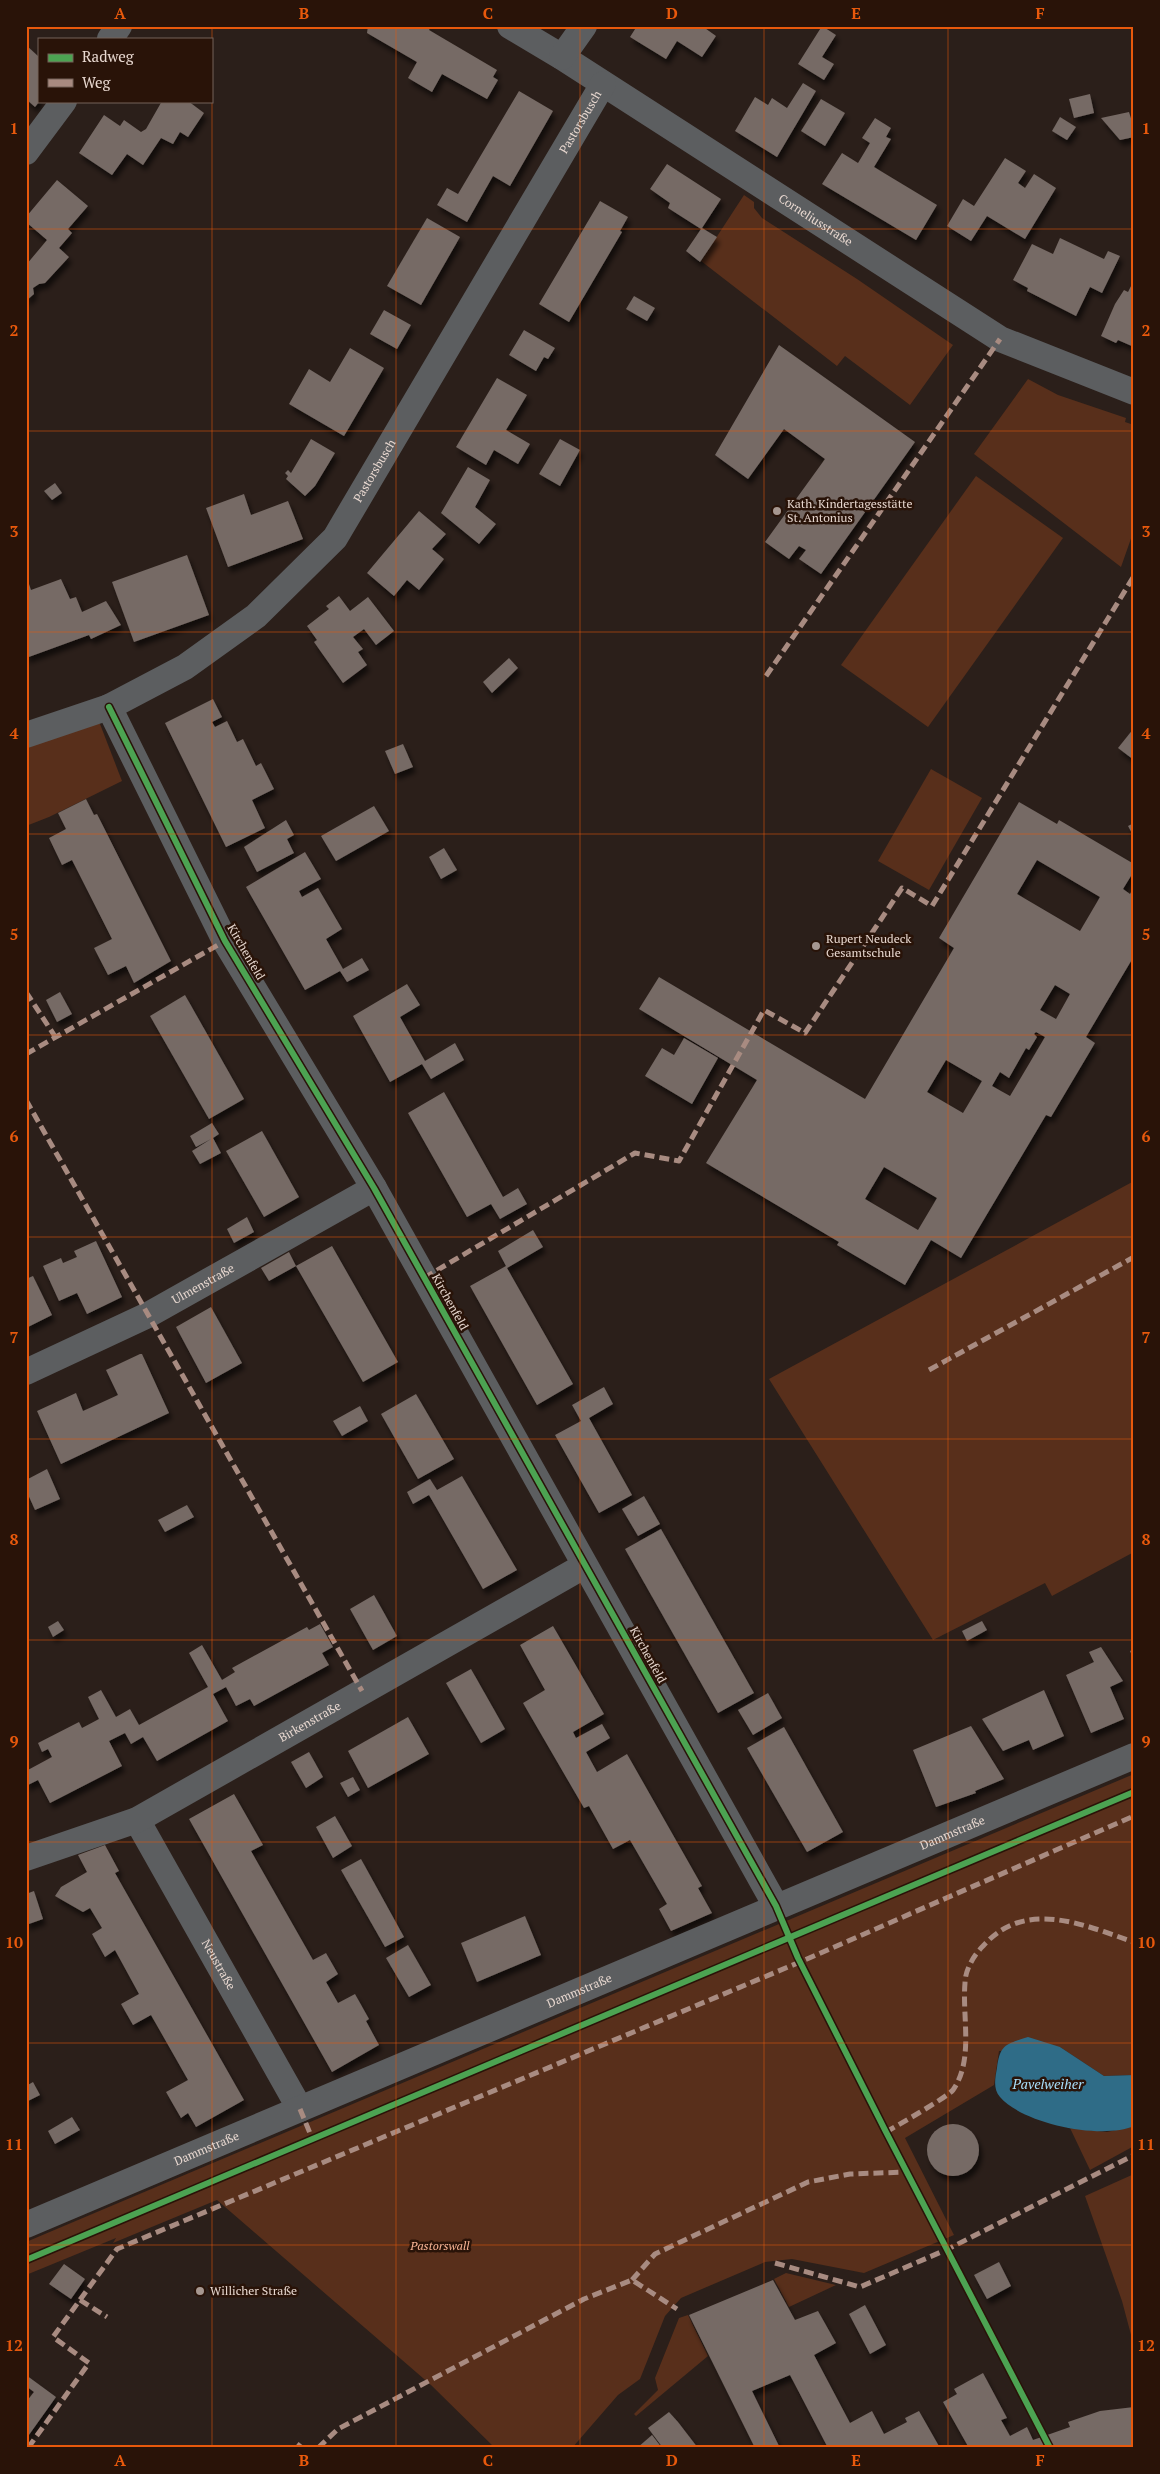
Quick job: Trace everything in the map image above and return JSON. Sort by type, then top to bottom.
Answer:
[{"type":"street","points":[[111,38],[119,26]]},
{"type":"street","name":"Corneliusstraße","points":[[510,26],[562,57],[1000,339],[1134,392]]},
{"type":"street","points":[[562,57],[584,26]]},
{"type":"street","name":"Pastorsbusch","points":[[26,735],[110,706],[185,667],[256,616],[336,538],[603,84]]},
{"type":"street","points":[[26,152],[63,102]]},
{"type":"street","name":"Kirchenfeld","points":[[110,706],[225,941],[374,1188],[776,1906]]},
{"type":"street","name":"Ulmenstraße","points":[[26,1372],[148,1315],[374,1188]]},
{"type":"street","name":"Birkenstraße","points":[[26,1858],[137,1820],[584,1566]]},
{"type":"street","name":"Dammstraße","points":[[26,2225],[1134,1756]]},
{"type":"street","name":"Neustraße","points":[[137,1820],[300,2109]]},
{"type":"green space","points":[[744,195],[754,202],[754,208],[762,218],[857,279],[953,345],[910,405],[845,356],[837,366],[701,261]]},
{"type":"green space","points":[[1028,379],[1058,395],[1126,418],[1125,422],[1134,425],[1134,530],[1121,567],[974,454]]},
{"type":"green space","points":[[976,476],[1063,538],[928,727],[841,665]]},
{"type":"green space","points":[[90,722],[100,724],[122,781],[49,817],[26,826],[26,746]]},
{"type":"green space","points":[[931,769],[982,798],[929,890],[878,861]]},
{"type":"green space","points":[[1134,1181],[1134,1552],[1052,1596],[1045,1583],[933,1640],[769,1379]]},
{"type":"green space","name":"Pastorswall","points":[[1134,1774],[1134,2075],[1104,2076],[1060,2047],[999,2051],[994,2085],[905,2138],[954,2235],[864,2273],[792,2259],[765,2262],[681,2298],[665,2316],[640,2379],[618,2395],[572,2448],[495,2448],[431,2385],[217,2200],[113,2243],[116,2238],[26,2275],[26,2242]]},
{"type":"green space","points":[[1134,2126],[1134,2146],[1090,2170],[1070,2128],[1107,2132]]},
{"type":"green space","points":[[1134,2174],[1134,2346],[1122,2301],[1085,2196]]},
{"type":"green space","points":[[786,2273],[836,2285],[789,2307],[774,2279]]},
{"type":"green space","points":[[688,2315],[708,2356],[636,2416],[634,2414],[658,2390],[655,2378],[679,2318]]},
{"type":"water","name":"Pavelweiher","points":[[1028,2037],[1060,2047],[1104,2076],[1134,2075],[1134,2126],[1120,2130],[1103,2131],[1064,2127],[1044,2122],[1011,2107],[996,2091],[995,2080],[998,2060],[1005,2046]]},
{"type":"building","points":[[368,26],[431,26],[429,30],[497,70],[493,77],[498,80],[487,99],[442,74],[432,92],[408,78],[417,62],[367,33]]},
{"type":"building","points":[[637,26],[702,26],[716,36],[702,57],[677,41],[666,59],[630,37]]},
{"type":"building","points":[[822,26],[836,35],[822,57],[834,64],[824,80],[798,64]]},
{"type":"building","points":[[26,45],[38,56],[39,102],[35,107],[26,99]]},
{"type":"building","points":[[803,83],[816,91],[777,157],[735,131],[755,97],[768,105],[772,98],[787,108]]},
{"type":"building","points":[[519,91],[553,111],[510,186],[493,176],[467,222],[437,205],[447,188],[458,194]]},
{"type":"building","points":[[1090,94],[1094,113],[1074,118],[1069,99]]},
{"type":"building","points":[[821,99],[845,113],[825,146],[801,131]]},
{"type":"building","points":[[161,102],[189,102],[204,113],[188,137],[180,132],[173,144],[161,138],[143,165],[127,154],[112,175],[79,153],[104,115],[120,126],[124,120],[141,132],[146,129]]},
{"type":"building","points":[[1129,112],[1134,128],[1134,137],[1120,140],[1101,118]]},
{"type":"building","points":[[1060,117],[1076,127],[1067,140],[1052,131]]},
{"type":"building","points":[[875,118],[891,128],[886,137],[891,139],[874,167],[937,205],[916,240],[822,184],[842,153],[858,163],[870,143],[862,138]]},
{"type":"building","points":[[1005,158],[1026,171],[1018,183],[1025,188],[1034,174],[1056,188],[1025,239],[987,216],[971,241],[947,226],[963,199],[974,206]]},
{"type":"building","points":[[667,164],[721,199],[702,228],[717,237],[700,262],[686,251],[701,229],[668,208],[670,203],[650,189]]},
{"type":"building","points":[[57,180],[88,206],[68,229],[72,233],[59,248],[69,257],[45,283],[33,288],[34,294],[26,301],[26,265],[47,240],[26,222],[26,217]]},
{"type":"building","points":[[600,201],[628,217],[620,231],[622,232],[569,322],[539,304]]},
{"type":"building","points":[[427,218],[460,237],[421,305],[387,286]]},
{"type":"building","points":[[1060,238],[1104,259],[1108,251],[1120,256],[1102,293],[1090,287],[1076,316],[1027,291],[1028,288],[1013,280],[1032,244],[1053,254]]},
{"type":"building","points":[[1134,280],[1134,347],[1118,340],[1116,343],[1101,336],[1115,304],[1124,290],[1128,292]]},
{"type":"building","points":[[634,296],[655,308],[647,321],[626,309]]},
{"type":"building","points":[[384,310],[411,325],[397,349],[370,334]]},
{"type":"building","points":[[524,330],[555,348],[548,359],[544,357],[536,371],[509,355]]},
{"type":"building","points":[[779,345],[915,442],[821,574],[799,559],[806,550],[799,546],[789,559],[765,542],[825,459],[784,429],[748,479],[715,455]]},
{"type":"building","points":[[350,348],[384,368],[344,436],[289,404],[309,369],[330,382]]},
{"type":"building","points":[[497,378],[527,395],[506,430],[530,444],[518,464],[494,450],[486,465],[456,447]]},
{"type":"building","points":[[311,439],[335,453],[315,486],[305,496],[286,479],[288,476],[285,473],[288,470],[291,473]]},
{"type":"building","points":[[560,439],[580,450],[560,486],[539,474]]},
{"type":"building","points":[[468,467],[490,480],[475,507],[496,524],[479,544],[441,513]]},
{"type":"building","points":[[55,483],[62,493],[52,500],[44,491]]},
{"type":"building","points":[[244,494],[251,515],[288,501],[303,539],[228,567],[206,508]]},
{"type":"building","points":[[419,511],[446,534],[432,549],[444,559],[419,590],[407,580],[394,596],[367,573]]},
{"type":"building","points":[[187,555],[209,615],[134,642],[112,582]]},
{"type":"building","points":[[61,579],[70,599],[76,597],[82,612],[106,601],[121,625],[91,639],[89,635],[26,658],[26,585],[29,584],[31,590]]},
{"type":"building","points":[[339,596],[350,611],[368,597],[394,631],[376,645],[364,629],[353,637],[363,649],[358,652],[367,665],[343,683],[314,642],[317,640],[307,626],[329,609],[326,606]]},
{"type":"building","points":[[509,658],[518,668],[492,693],[483,682]]},
{"type":"building","points":[[213,699],[222,717],[212,722],[215,727],[227,721],[237,742],[243,739],[256,766],[261,763],[274,789],[252,800],[265,828],[226,847],[165,723]]},
{"type":"building","points":[[1134,728],[1134,760],[1118,748]]},
{"type":"building","points":[[403,744],[413,767],[395,774],[385,751]]},
{"type":"building","points":[[86,799],[94,815],[97,814],[171,961],[134,983],[126,966],[108,975],[94,948],[112,939],[72,860],[62,865],[49,838],[66,829],[58,813]]},
{"type":"building","points":[[1019,802],[1057,824],[1059,820],[1134,864],[1134,871],[1123,889],[1130,894],[1134,887],[1134,956],[1086,1037],[1095,1043],[1051,1117],[1046,1115],[961,1258],[931,1240],[905,1285],[837,1245],[839,1242],[706,1163],[757,1080],[639,1009],[659,977],[865,1099],[954,948],[939,938]],"holes":[[[1037,860],[1100,897],[1080,931],[1017,894]],[[1055,985],[1070,994],[1056,1019],[1040,1010]],[[1036,1032],[1045,1037],[1010,1096],[992,1086],[1000,1072],[1009,1078],[1026,1048],[1029,1050],[1037,1037],[1034,1034]],[[946,1060],[982,1081],[963,1113],[927,1092]],[[884,1167],[937,1198],[918,1230],[865,1199]]]},
{"type":"building","points":[[374,806],[389,831],[336,861],[321,836]]},
{"type":"building","points":[[286,820],[294,835],[287,839],[294,853],[257,872],[244,847]]},
{"type":"building","points":[[1134,823],[1134,837],[1128,826]]},
{"type":"building","points":[[444,848],[457,870],[441,879],[429,857]]},
{"type":"building","points":[[305,852],[321,879],[299,891],[302,897],[318,888],[342,929],[326,939],[343,969],[362,958],[369,970],[347,982],[340,971],[305,990],[246,887]]},
{"type":"building","points":[[407,984],[420,1005],[400,1017],[425,1061],[455,1043],[464,1060],[431,1079],[422,1064],[390,1082],[353,1016]]},
{"type":"building","points":[[60,992],[72,1014],[57,1022],[46,1000]]},
{"type":"building","points":[[185,995],[244,1099],[209,1119],[150,1016]]},
{"type":"building","points":[[684,1038],[718,1058],[692,1104],[645,1076],[662,1048],[674,1055]]},
{"type":"building","points":[[444,1092],[503,1197],[518,1188],[527,1204],[500,1219],[491,1204],[467,1217],[408,1113]]},
{"type":"building","points":[[212,1123],[219,1134],[213,1138],[221,1153],[200,1164],[192,1151],[211,1139],[196,1147],[190,1136]]},
{"type":"building","points":[[262,1131],[299,1197],[264,1217],[226,1151]]},
{"type":"building","points":[[247,1217],[254,1232],[234,1243],[227,1229]]},
{"type":"building","points":[[533,1230],[543,1247],[507,1268],[573,1384],[537,1405],[470,1286],[506,1266],[498,1251]]},
{"type":"building","points":[[96,1241],[122,1297],[87,1314],[77,1293],[59,1301],[43,1266],[61,1258],[63,1263],[77,1257],[74,1251]]},
{"type":"building","points":[[332,1246],[398,1362],[363,1382],[296,1266]]},
{"type":"building","points":[[289,1252],[296,1266],[269,1281],[261,1268]]},
{"type":"building","points":[[33,1276],[52,1315],[26,1328],[26,1279]]},
{"type":"building","points":[[211,1307],[242,1363],[206,1383],[176,1327]]},
{"type":"building","points":[[142,1354],[169,1413],[61,1464],[37,1411],[76,1393],[83,1411],[118,1395],[106,1370]]},
{"type":"building","points":[[604,1387],[613,1404],[589,1418],[632,1495],[599,1513],[555,1435],[581,1421],[572,1405]]},
{"type":"building","points":[[416,1394],[454,1459],[418,1479],[381,1414]]},
{"type":"building","points":[[360,1406],[368,1421],[342,1436],[333,1421]]},
{"type":"building","points":[[47,1469],[60,1499],[35,1510],[26,1490],[26,1480]]},
{"type":"building","points":[[462,1476],[517,1570],[483,1589],[429,1495],[413,1504],[407,1492],[430,1479],[437,1490]]},
{"type":"building","points":[[644,1496],[660,1524],[638,1536],[622,1509]]},
{"type":"building","points":[[187,1505],[194,1517],[165,1532],[158,1520]]},
{"type":"building","points":[[661,1529],[754,1693],[718,1713],[625,1549]]},
{"type":"building","points":[[374,1595],[397,1636],[373,1650],[350,1609]]},
{"type":"building","points":[[58,1621],[64,1630],[53,1637],[48,1627]]},
{"type":"building","points":[[982,1621],[987,1630],[967,1641],[962,1631]]},
{"type":"building","points":[[320,1624],[333,1647],[322,1653],[329,1665],[254,1706],[250,1699],[236,1706],[226,1687],[213,1694],[228,1721],[157,1761],[143,1737],[131,1744],[125,1733],[109,1741],[122,1766],[50,1803],[38,1780],[26,1786],[26,1771],[52,1757],[48,1749],[42,1752],[38,1743],[79,1722],[82,1728],[99,1719],[88,1697],[101,1690],[116,1717],[130,1709],[139,1725],[208,1687],[189,1653],[202,1645],[222,1680],[235,1672],[232,1668],[307,1627],[309,1630]]},
{"type":"building","points":[[553,1626],[604,1714],[573,1732],[576,1738],[602,1724],[610,1738],[586,1752],[597,1772],[627,1754],[702,1886],[698,1888],[712,1913],[671,1931],[659,1909],[667,1904],[630,1840],[613,1849],[589,1806],[584,1808],[523,1703],[545,1690],[520,1645]]},
{"type":"building","points":[[1101,1647],[1123,1681],[1110,1687],[1124,1719],[1091,1733],[1066,1675],[1094,1662],[1089,1652]]},
{"type":"building","points":[[1134,1649],[1134,1660],[1130,1651]]},
{"type":"building","points":[[471,1669],[505,1729],[481,1743],[446,1683]]},
{"type":"building","points":[[1044,1690],[1064,1736],[1033,1750],[1029,1740],[1003,1751],[982,1719]]},
{"type":"building","points":[[768,1693],[782,1718],[753,1735],[738,1710]]},
{"type":"building","points":[[408,1717],[429,1754],[368,1788],[348,1751]]},
{"type":"building","points":[[971,1726],[1004,1779],[975,1791],[976,1793],[936,1807],[913,1750]]},
{"type":"building","points":[[784,1727],[843,1832],[807,1852],[747,1748]]},
{"type":"building","points":[[309,1752],[323,1777],[306,1788],[291,1762]]},
{"type":"building","points":[[353,1777],[360,1790],[348,1797],[340,1783]]},
{"type":"building","points":[[234,1794],[263,1845],[251,1851],[313,1960],[326,1953],[338,1974],[326,1982],[338,2003],[355,1994],[369,2019],[366,2021],[379,2045],[332,2072],[189,1819]]},
{"type":"building","points":[[335,1816],[352,1846],[333,1858],[316,1827]]},
{"type":"building","points":[[105,1845],[119,1871],[115,1873],[244,2100],[196,2127],[188,2113],[181,2118],[166,2092],[188,2080],[151,2015],[133,2025],[121,2004],[139,1994],[115,1950],[105,1957],[92,1934],[102,1928],[90,1908],[83,1912],[55,1896],[61,1887],[87,1872],[78,1855]]},
{"type":"building","points":[[361,1859],[404,1937],[385,1947],[341,1870]]},
{"type":"building","points":[[34,1891],[43,1919],[26,1925],[26,1894]]},
{"type":"building","points":[[525,1916],[541,1955],[477,1982],[461,1943]]},
{"type":"building","points":[[408,1945],[431,1985],[409,1997],[386,1958]]},
{"type":"building","points":[[33,2082],[40,2095],[26,2102],[26,2086]]},
{"type":"building","points":[[72,2117],[80,2130],[55,2144],[48,2131]]},
{"type":"building","points":[[948,2124],[958,2124],[972,2131],[979,2145],[979,2155],[972,2169],[958,2176],[948,2176],[938,2172],[931,2165],[927,2155],[927,2145],[931,2135],[938,2128]]},
{"type":"building","points":[[999,2262],[1011,2286],[987,2299],[974,2275]]},
{"type":"building","points":[[64,2264],[85,2279],[71,2299],[49,2284]]},
{"type":"building","points":[[773,2280],[795,2320],[818,2311],[836,2343],[814,2355],[850,2423],[872,2411],[884,2434],[907,2422],[905,2418],[919,2411],[940,2448],[828,2448],[790,2375],[752,2391],[780,2448],[755,2448],[689,2315]]},
{"type":"building","points":[[865,2305],[886,2345],[870,2354],[849,2314]]},
{"type":"building","points":[[983,2373],[1007,2418],[1001,2420],[1010,2436],[1027,2427],[1033,2440],[1070,2427],[1068,2422],[1100,2411],[1134,2407],[1134,2448],[969,2448],[943,2402],[957,2394],[954,2389]]},
{"type":"building","points":[[26,2375],[56,2397],[26,2439],[26,2402],[34,2392],[26,2386]]},
{"type":"building","points":[[669,2412],[698,2448],[663,2448],[648,2428]]},
{"type":"building","points":[[652,2435],[662,2448],[637,2448]]},
{"type":"marked path","points":[[766,676],[1000,339]]},
{"type":"marked path","points":[[424,1278],[635,1153],[679,1161],[764,1010],[805,1033],[902,888],[932,906],[1134,576]]},
{"type":"marked path","points":[[26,1054],[225,941]]},
{"type":"marked path","points":[[26,992],[56,1038]]},
{"type":"marked path","points":[[26,1100],[362,1691]]},
{"type":"marked path","points":[[929,1370],[1134,1257]]},
{"type":"marked path","points":[[28,2448],[89,2363],[53,2337],[117,2249],[800,1962],[1134,1816]]},
{"type":"marked path","points":[[886,2132],[932,2105],[953,2090],[959,2078],[965,2052],[965,1978],[973,1958],[1000,1931],[1018,1923],[1036,1919],[1056,1920],[1075,1923],[1134,1942]]},
{"type":"marked path","points":[[300,2109],[312,2138]]},
{"type":"marked path","points":[[775,2263],[860,2287],[948,2249],[1134,2155]]},
{"type":"marked path","points":[[632,2280],[655,2254],[808,2182],[850,2174],[907,2172]]},
{"type":"marked path","points":[[318,2448],[338,2429],[584,2299],[632,2280],[677,2309]]},
{"type":"marked path","points":[[80,2300],[107,2317]]},
{"type":"marked path","points":[[297,2444],[302,2448]]},
{"type":"cycle path","points":[[109,707],[225,941],[374,1188],[776,1906],[798,1958],[1050,2448]]},
{"type":"cycle path","points":[[26,2260],[1134,1792]]},
{"type":"place","name":"Kath. Kindertagesstätte St. Antonius","points":[[777,511]]},
{"type":"place","name":"Rupert Neudeck Gesamtschule","points":[[816,946]]},
{"type":"place","name":"Willicher Straße","points":[[200,2291]]}]
